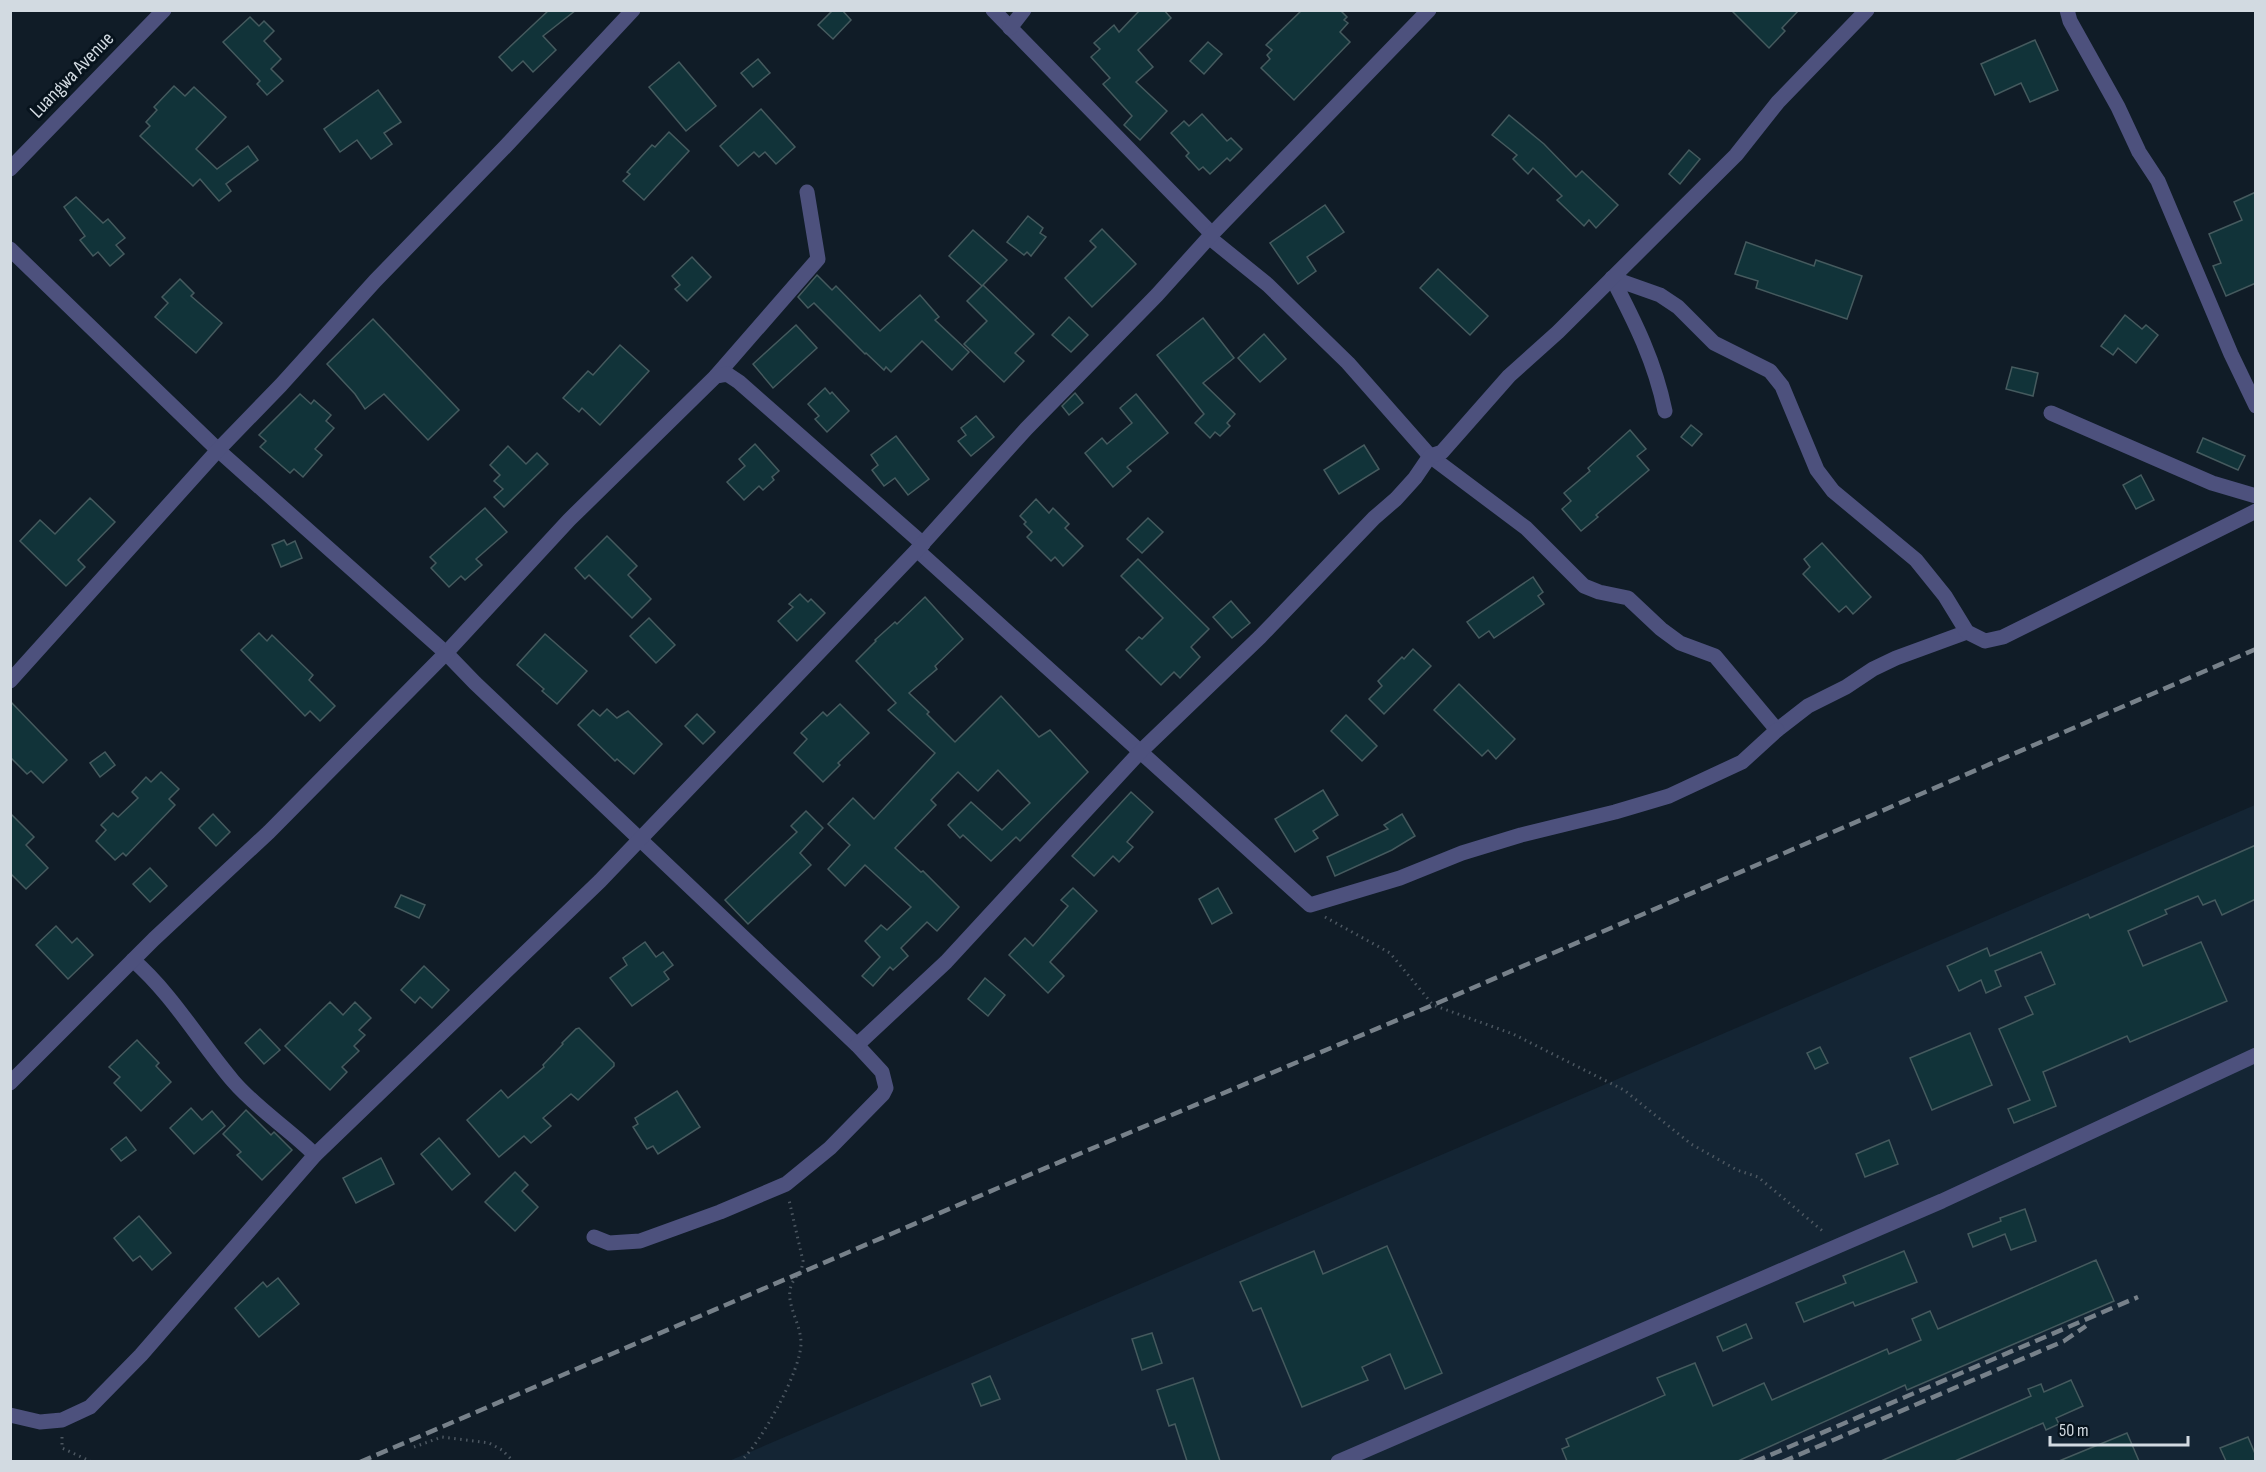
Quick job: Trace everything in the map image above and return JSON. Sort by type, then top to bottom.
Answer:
[{"type":"street","name":"Luangwa Avenue","points":[[10,169],[164,10]]},
{"type":"street","points":[[10,681],[218,450],[281,386],[375,281],[633,10]]},
{"type":"street","points":[[993,10],[1211,236],[1268,285],[1348,363],[1430,456],[1526,528],[1584,586],[1599,592],[1628,598],[1661,629],[1680,643],[1715,656],[1777,730]]},
{"type":"street","points":[[1010,28],[1024,10]]},
{"type":"street","points":[[10,1415],[40,1422],[62,1420],[90,1407],[141,1355],[315,1155],[600,882],[920,547],[1026,429],[1157,296],[1211,236],[1430,10]]},
{"type":"street","points":[[857,1045],[946,962],[1140,753],[1260,637],[1374,518],[1396,499],[1415,478],[1430,456],[1442,452],[1509,376],[1736,155],[1778,102],[1867,10]]},
{"type":"street","points":[[2067,10],[2070,21],[2118,107],[2139,152],[2158,181],[2231,354],[2256,406]]},
{"type":"street","points":[[10,1083],[133,960],[269,832],[446,653],[577,512],[716,376],[818,259],[807,192]]},
{"type":"street","points":[[10,249],[218,450],[446,653],[857,1045],[882,1072],[886,1088],[883,1094],[830,1148],[786,1184],[720,1212],[640,1241],[609,1243],[594,1237]]},
{"type":"street","points":[[1612,278],[1639,328],[1658,379],[1665,411]]},
{"type":"street","points":[[1612,278],[1660,295],[1678,307],[1714,343],[1770,371],[1782,386],[1817,470],[1833,491],[1916,560],[1945,596],[1966,632],[1985,641],[2003,637],[2256,511]]},
{"type":"street","points":[[716,376],[727,374],[739,381],[1140,753],[1310,904],[1400,879],[1462,853],[1521,835],[1669,796],[1742,762],[1808,706],[1846,687],[1873,669],[1966,632]]},
{"type":"street","points":[[2051,413],[2212,483],[2256,496]]},
{"type":"street","points":[[133,960],[150,975],[234,1082],[294,1133],[315,1155]]},
{"type":"street","points":[[1338,1461],[1942,1201],[2256,1055]]},
{"type":"path","points":[[1310,904],[1331,921],[1390,953],[1433,1005],[1513,1034],[1624,1090],[1691,1144],[1737,1170],[1758,1177],[1819,1226],[1837,1247]]},
{"type":"path","points":[[740,1461],[777,1410],[792,1376],[801,1342],[790,1299],[790,1287],[793,1279],[801,1272],[803,1261],[786,1184]]},
{"type":"path","points":[[62,1420],[63,1448],[92,1461]]},
{"type":"path","points":[[414,1447],[442,1437],[489,1443],[502,1450],[514,1461]]},
{"type":"shaded area","points":[[2255,805],[2255,1461],[729,1461]]},
{"type":"building","points":[[549,10],[576,10],[543,36],[556,50],[533,72],[523,61],[512,71],[499,57]]},
{"type":"building","points":[[833,10],[842,10],[851,20],[833,39],[818,25]]},
{"type":"building","points":[[1140,10],[1164,10],[1171,18],[1138,50],[1153,67],[1136,82],[1167,111],[1140,140],[1124,125],[1132,116],[1103,84],[1110,78],[1091,57],[1100,49],[1094,43],[1114,25],[1119,32]]},
{"type":"building","points":[[1302,10],[1340,10],[1347,17],[1344,20],[1348,23],[1340,32],[1350,42],[1294,100],[1261,68],[1270,59],[1267,55],[1272,50],[1266,45]]},
{"type":"building","points":[[1731,10],[1799,10],[1782,28],[1785,31],[1769,48]]},
{"type":"building","points":[[250,17],[259,26],[264,21],[274,31],[264,41],[281,59],[271,69],[283,81],[267,95],[257,84],[260,81],[223,42]]},
{"type":"building","points":[[2035,40],[2058,90],[2030,102],[2021,83],[1995,95],[1981,64]]},
{"type":"building","points":[[1208,42],[1222,54],[1204,74],[1190,61]]},
{"type":"building","points":[[758,59],[770,73],[753,87],[741,73]]},
{"type":"building","points":[[679,62],[716,106],[686,131],[649,87]]},
{"type":"building","points":[[174,86],[185,96],[194,87],[226,117],[196,149],[217,169],[248,146],[258,160],[226,184],[231,191],[219,201],[200,179],[193,186],[140,136],[150,126],[146,122],[157,110],[154,107]]},
{"type":"building","points":[[378,90],[401,122],[384,133],[392,144],[371,159],[357,140],[340,152],[324,129]]},
{"type":"building","points":[[761,109],[795,147],[776,164],[765,152],[759,157],[754,152],[738,166],[720,146]]},
{"type":"building","points":[[1202,114],[1227,141],[1231,138],[1242,149],[1230,161],[1227,158],[1210,174],[1203,167],[1199,170],[1186,156],[1189,153],[1171,133],[1184,121],[1189,126]]},
{"type":"building","points":[[1509,115],[1544,144],[1576,177],[1582,171],[1618,205],[1596,228],[1589,220],[1584,226],[1557,200],[1562,196],[1533,168],[1528,174],[1513,159],[1517,155],[1492,135]]},
{"type":"building","points":[[669,132],[689,151],[644,200],[623,181],[630,174],[627,172],[652,145],[655,147]]},
{"type":"building","points":[[1689,150],[1700,159],[1680,184],[1669,174]]},
{"type":"building","points":[[2256,192],[2256,283],[2226,296],[2213,266],[2221,263],[2209,234],[2242,220],[2234,202]]},
{"type":"building","points":[[76,197],[103,223],[108,219],[125,238],[116,245],[124,254],[110,266],[98,252],[93,256],[80,240],[85,236],[64,207]]},
{"type":"building","points":[[1325,205],[1344,232],[1307,257],[1316,271],[1298,284],[1270,243]]},
{"type":"building","points":[[1028,216],[1043,228],[1040,233],[1046,237],[1031,256],[1027,252],[1024,255],[1007,242]]},
{"type":"building","points":[[1102,229],[1136,264],[1092,307],[1065,278],[1096,247],[1090,241]]},
{"type":"building","points":[[973,230],[1007,260],[983,285],[1034,334],[1015,353],[1024,361],[1004,382],[964,344],[987,321],[967,301],[982,286],[949,256]]},
{"type":"building","points":[[1746,242],[1814,266],[1816,260],[1862,276],[1847,319],[1756,288],[1758,281],[1735,274]]},
{"type":"building","points":[[692,257],[711,277],[687,301],[675,289],[680,285],[672,276]]},
{"type":"building","points":[[1438,269],[1488,316],[1470,335],[1420,288]]},
{"type":"building","points":[[817,275],[832,290],[836,286],[880,331],[920,295],[939,317],[935,320],[969,352],[952,370],[922,341],[891,372],[886,367],[884,370],[814,303],[808,308],[798,297]]},
{"type":"building","points":[[180,279],[194,293],[191,296],[222,323],[196,353],[155,317],[168,303],[162,297]]},
{"type":"building","points":[[2125,315],[2142,329],[2146,325],[2158,335],[2136,363],[2118,348],[2113,355],[2101,346]]},
{"type":"building","points":[[1069,317],[1088,335],[1071,352],[1052,335]]},
{"type":"building","points":[[1203,318],[1234,358],[1203,383],[1235,414],[1227,423],[1230,426],[1220,436],[1215,432],[1210,438],[1195,423],[1204,414],[1157,355]]},
{"type":"building","points":[[373,319],[459,410],[428,440],[384,394],[365,409],[355,394],[327,364]]},
{"type":"building","points":[[796,325],[817,348],[773,388],[753,364]]},
{"type":"building","points":[[1264,334],[1286,359],[1260,382],[1238,358]]},
{"type":"building","points":[[620,345],[649,371],[600,425],[582,408],[579,412],[563,398],[588,371],[593,375]]},
{"type":"building","points":[[2012,367],[2038,373],[2033,396],[2006,389]]},
{"type":"building","points":[[825,388],[830,394],[832,392],[849,411],[827,432],[815,419],[819,416],[808,404]]},
{"type":"building","points":[[1075,393],[1083,403],[1069,415],[1062,406]]},
{"type":"building","points":[[300,394],[311,404],[314,400],[331,415],[326,421],[334,428],[315,449],[322,455],[303,477],[294,469],[290,473],[260,447],[266,441],[259,435]]},
{"type":"building","points":[[1136,394],[1168,433],[1127,467],[1131,471],[1113,487],[1085,453],[1102,438],[1107,444],[1132,423],[1120,408]]},
{"type":"building","points":[[976,416],[994,437],[971,456],[958,441],[966,435],[961,428]]},
{"type":"building","points":[[1691,425],[1702,434],[1692,446],[1681,437]]},
{"type":"building","points":[[1630,430],[1646,449],[1637,456],[1649,470],[1596,515],[1598,517],[1581,531],[1562,509],[1571,501],[1564,493],[1590,471],[1588,468]]},
{"type":"building","points":[[896,436],[929,479],[908,495],[895,478],[884,486],[872,470],[878,465],[871,455]]},
{"type":"building","points":[[2203,438],[2245,456],[2238,470],[2197,452]]},
{"type":"building","points":[[755,444],[779,471],[772,477],[774,480],[763,490],[759,486],[744,500],[727,482],[745,466],[739,459]]},
{"type":"building","points":[[1364,445],[1379,469],[1339,494],[1324,470]]},
{"type":"building","points":[[508,446],[526,464],[537,453],[548,464],[504,507],[494,497],[503,489],[494,481],[500,475],[490,465]]},
{"type":"building","points":[[2141,475],[2154,500],[2136,509],[2123,485]]},
{"type":"building","points":[[90,498],[115,522],[78,560],[85,567],[66,586],[20,541],[40,520],[55,534]]},
{"type":"building","points":[[1036,499],[1049,513],[1053,508],[1069,524],[1065,528],[1083,546],[1063,566],[1055,557],[1051,561],[1027,537],[1032,532],[1020,516]]},
{"type":"building","points":[[485,508],[507,532],[476,559],[482,565],[465,580],[461,576],[449,587],[431,568],[436,563],[430,557]]},
{"type":"building","points":[[1148,518],[1163,532],[1142,553],[1127,539]]},
{"type":"building","points":[[607,536],[637,566],[628,575],[651,599],[632,618],[589,575],[585,579],[575,568]]},
{"type":"building","points":[[284,540],[287,545],[295,541],[302,558],[281,567],[272,545]]},
{"type":"building","points":[[1822,543],[1871,597],[1853,614],[1846,606],[1839,612],[1803,574],[1810,567],[1804,559]]},
{"type":"building","points":[[1138,559],[1209,629],[1191,647],[1200,657],[1180,678],[1174,672],[1161,685],[1126,650],[1139,637],[1142,639],[1163,618],[1121,576]]},
{"type":"building","points":[[1533,577],[1543,592],[1538,596],[1544,604],[1494,638],[1489,631],[1479,638],[1467,622]]},
{"type":"building","points":[[800,594],[808,602],[811,599],[825,613],[797,641],[778,621],[793,607],[789,604]]},
{"type":"building","points":[[925,597],[963,639],[935,666],[937,669],[909,693],[929,712],[927,714],[955,742],[1001,696],[1039,737],[1050,730],[1088,772],[1020,841],[1016,837],[991,861],[963,835],[960,838],[948,825],[971,802],[1002,830],[1030,803],[998,770],[978,791],[958,772],[931,800],[936,805],[895,848],[921,872],[923,871],[959,907],[937,931],[927,922],[901,948],[908,956],[893,970],[890,967],[873,986],[862,976],[880,957],[865,941],[881,925],[887,930],[911,907],[865,865],[845,886],[828,869],[850,845],[828,824],[853,798],[874,819],[935,753],[888,710],[896,703],[856,661],[875,640],[895,622],[897,624]]},
{"type":"building","points":[[1231,601],[1250,623],[1232,638],[1213,617]]},
{"type":"building","points":[[649,618],[675,645],[656,663],[630,636]]},
{"type":"building","points":[[259,633],[267,641],[272,635],[313,675],[309,680],[335,706],[320,721],[310,711],[305,716],[241,650]]},
{"type":"building","points":[[545,634],[587,671],[557,704],[517,665]]},
{"type":"building","points":[[1413,649],[1431,666],[1384,714],[1369,699],[1382,686],[1378,681]]},
{"type":"building","points":[[1459,684],[1515,739],[1496,759],[1488,750],[1482,756],[1434,710]]},
{"type":"building","points":[[10,701],[67,760],[43,783],[31,771],[27,774],[10,757]]},
{"type":"building","points":[[840,704],[869,733],[838,763],[840,765],[823,782],[794,753],[807,739],[801,733],[823,712],[827,716]]},
{"type":"building","points":[[607,709],[617,718],[628,711],[662,744],[634,774],[617,759],[615,761],[578,725],[593,710],[600,716]]},
{"type":"building","points":[[697,714],[715,732],[703,744],[685,726]]},
{"type":"building","points":[[1346,715],[1377,746],[1362,761],[1331,731]]},
{"type":"building","points":[[105,752],[115,765],[100,777],[90,763]]},
{"type":"building","points":[[161,772],[179,789],[169,799],[175,805],[126,856],[123,853],[115,860],[96,841],[106,830],[101,825],[113,813],[118,817],[138,798],[132,792],[146,777],[151,782]]},
{"type":"building","points":[[1323,790],[1338,815],[1313,831],[1318,838],[1295,852],[1275,819]]},
{"type":"building","points":[[1131,792],[1153,812],[1127,842],[1133,847],[1119,862],[1113,856],[1094,876],[1072,856]]},
{"type":"building","points":[[806,811],[823,828],[800,853],[811,865],[748,924],[725,900],[797,832],[791,826]]},
{"type":"building","points":[[10,813],[34,837],[26,845],[48,868],[26,889],[10,873]]},
{"type":"building","points":[[213,814],[230,832],[216,846],[199,828]]},
{"type":"building","points":[[1402,814],[1415,836],[1392,850],[1335,876],[1327,857],[1388,829],[1384,825]]},
{"type":"building","points":[[2256,845],[2256,899],[2222,915],[2215,900],[2203,905],[2198,896],[2165,910],[2167,914],[2128,931],[2143,966],[2201,942],[2227,1001],[2130,1042],[2127,1036],[2043,1072],[2056,1106],[2014,1123],[2008,1109],[2030,1100],[1999,1029],[2033,1014],[2025,997],[2055,984],[2041,952],[1995,971],[2001,986],[1986,993],[1981,980],[1959,991],[1947,966],[1987,948],[1990,956],[2088,914],[2090,918]]},
{"type":"building","points":[[150,868],[167,886],[150,902],[133,884]]},
{"type":"building","points":[[1073,888],[1097,911],[1050,962],[1064,976],[1048,993],[1009,955],[1025,938],[1033,946],[1068,906],[1061,900]]},
{"type":"building","points":[[1218,888],[1232,913],[1212,924],[1199,899]]},
{"type":"building","points":[[401,895],[425,905],[419,918],[395,907]]},
{"type":"building","points":[[56,926],[72,943],[77,938],[93,955],[68,979],[36,945]]},
{"type":"building","points":[[645,942],[656,957],[663,952],[673,965],[664,972],[669,979],[632,1006],[610,978],[627,965],[623,958]]},
{"type":"building","points":[[424,966],[449,990],[432,1008],[420,997],[415,1003],[401,990]]},
{"type":"building","points":[[985,978],[1005,995],[988,1016],[968,999]]},
{"type":"building","points":[[330,1002],[343,1015],[355,1002],[371,1018],[359,1030],[365,1035],[354,1046],[359,1051],[342,1067],[347,1072],[330,1090],[285,1046]]},
{"type":"building","points":[[579,1028],[614,1063],[614,1066],[578,1100],[571,1094],[543,1118],[551,1126],[531,1143],[524,1136],[499,1157],[467,1120],[501,1090],[508,1098],[544,1067],[543,1065],[562,1043]]},
{"type":"building","points":[[260,1029],[280,1050],[264,1064],[245,1043]]},
{"type":"building","points":[[1970,1033],[1992,1085],[1932,1110],[1910,1058]]},
{"type":"building","points":[[137,1040],[159,1063],[156,1066],[171,1082],[141,1111],[114,1083],[120,1077],[109,1067]]},
{"type":"building","points":[[1820,1047],[1828,1063],[1815,1069],[1807,1053]]},
{"type":"building","points":[[677,1091],[700,1127],[658,1154],[653,1146],[647,1149],[633,1127],[638,1124],[635,1118]]},
{"type":"building","points":[[191,1108],[202,1120],[212,1111],[225,1126],[194,1154],[170,1128]]},
{"type":"building","points":[[246,1110],[271,1135],[274,1132],[292,1150],[262,1180],[237,1155],[241,1152],[223,1134]]},
{"type":"building","points":[[126,1137],[136,1150],[121,1161],[111,1149]]},
{"type":"building","points":[[439,1138],[470,1174],[452,1190],[421,1154]]},
{"type":"building","points":[[1889,1140],[1898,1164],[1865,1177],[1856,1154]]},
{"type":"building","points":[[381,1158],[394,1184],[356,1203],[343,1178]]},
{"type":"building","points":[[515,1172],[528,1185],[522,1191],[538,1207],[515,1231],[485,1202]]},
{"type":"building","points":[[2025,1209],[2036,1241],[2011,1250],[2005,1234],[1973,1247],[1968,1234]]},
{"type":"building","points":[[139,1216],[171,1253],[152,1270],[140,1256],[133,1261],[114,1238]]},
{"type":"building","points":[[1387,1246],[1442,1373],[1405,1389],[1390,1354],[1362,1367],[1368,1380],[1302,1407],[1261,1308],[1253,1311],[1240,1282],[1314,1251],[1323,1274]]},
{"type":"building","points":[[1904,1251],[1917,1282],[1855,1306],[1853,1302],[1804,1322],[1796,1303],[1846,1283],[1843,1276]]},
{"type":"building","points":[[2096,1260],[2114,1301],[1907,1390],[1905,1385],[1738,1461],[1567,1461],[1562,1449],[1569,1446],[1566,1439],[1665,1395],[1657,1378],[1695,1363],[1713,1406],[1764,1383],[1772,1400],[1887,1349],[1889,1354],[1921,1340],[1912,1319],[1930,1311],[1938,1329]]},
{"type":"building","points":[[278,1278],[299,1304],[259,1337],[235,1308],[263,1282],[267,1287]]},
{"type":"building","points":[[1746,1324],[1752,1338],[1723,1351],[1717,1337]]},
{"type":"building","points":[[1152,1333],[1162,1363],[1142,1370],[1132,1339]]},
{"type":"building","points":[[990,1376],[1000,1399],[981,1406],[972,1384]]},
{"type":"building","points":[[1193,1378],[1220,1461],[1187,1461],[1175,1424],[1169,1426],[1157,1390]]},
{"type":"building","points":[[2071,1380],[2083,1406],[2056,1418],[2059,1424],[2046,1430],[2043,1423],[1955,1461],[1881,1461],[2031,1396],[2028,1389],[2041,1384],[2044,1392]]},
{"type":"building","points":[[2127,1433],[2139,1461],[2059,1461]]},
{"type":"building","points":[[2248,1437],[2256,1461],[2226,1461],[2220,1448]]},
{"type":"railway","points":[[360,1462],[998,1188],[1433,1005],[2256,649]]},
{"type":"railway","points":[[1754,1462],[2138,1297]]},
{"type":"railway","points":[[1782,1462],[2064,1341],[2086,1326]]}]
